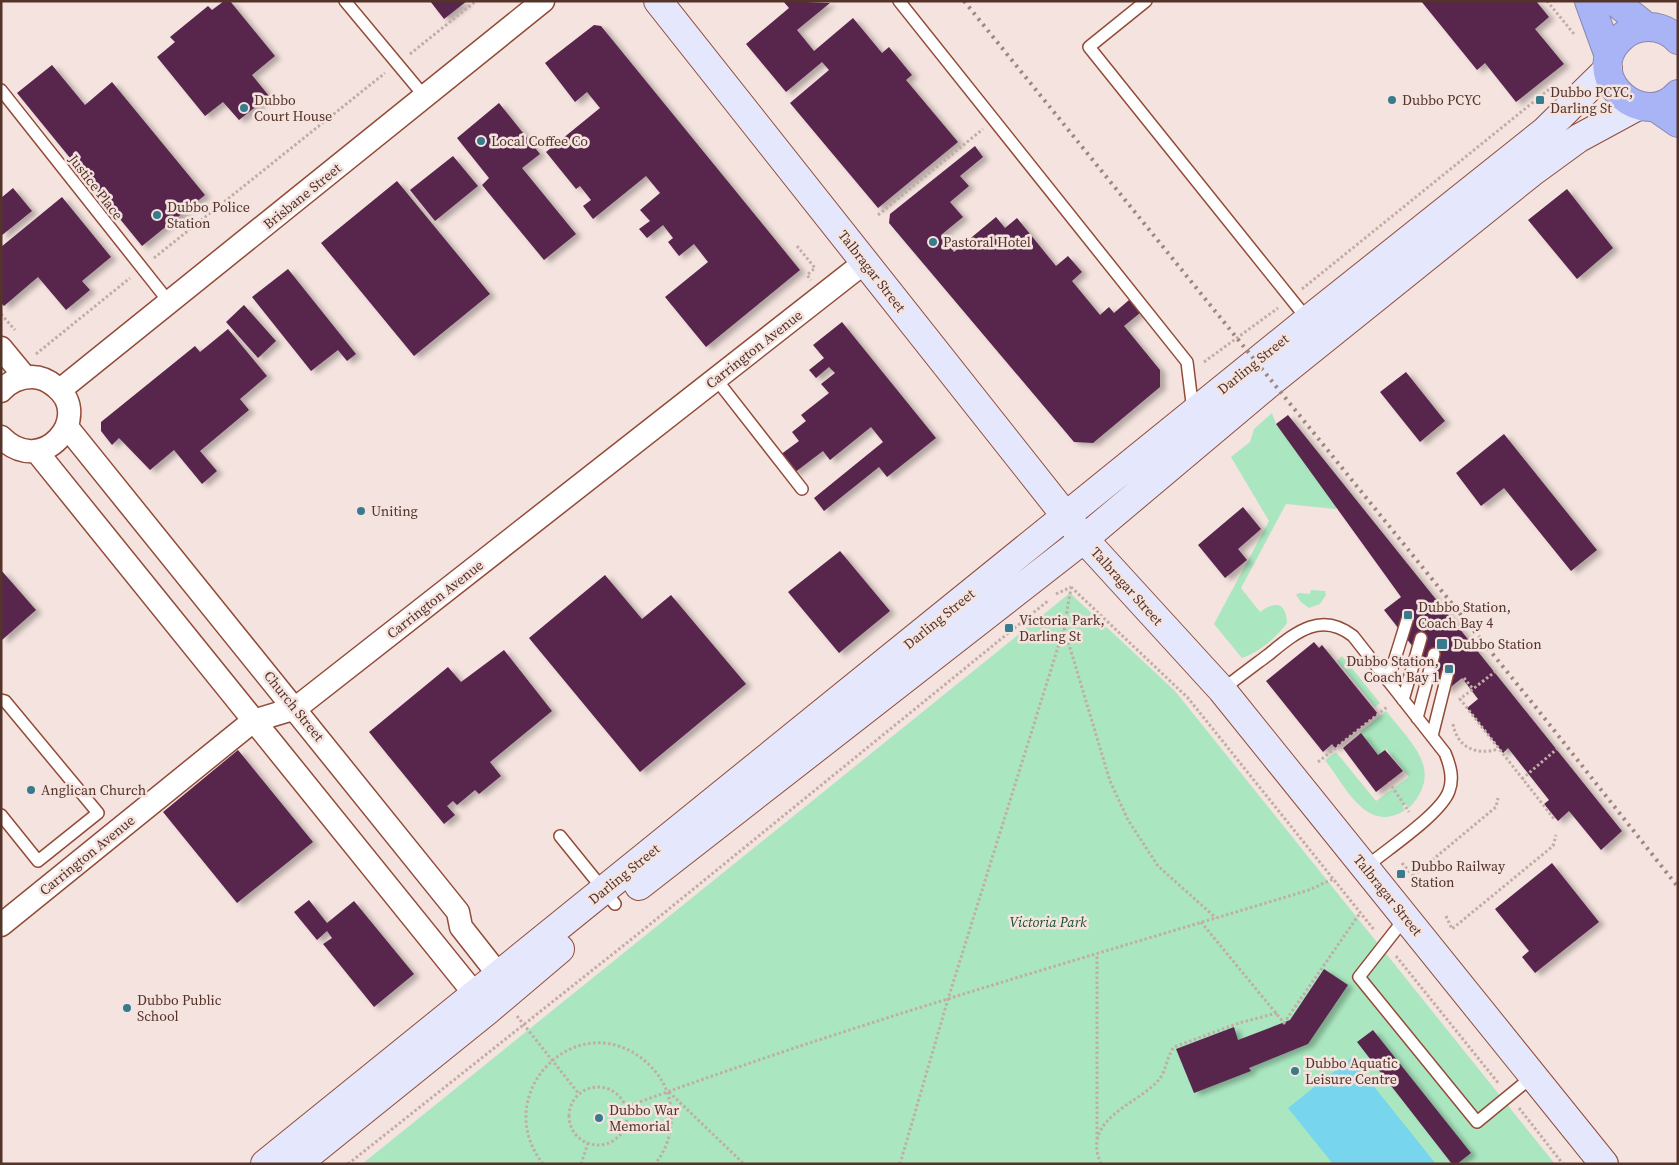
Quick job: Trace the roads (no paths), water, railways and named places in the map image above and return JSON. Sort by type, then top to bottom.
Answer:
[{"type":"highway","points":[[1588,1],[1609,63],[1610,82],[1617,92],[1626,101],[1657,102],[1678,123]]},
{"type":"highway","points":[[1614,1],[1666,30]]},
{"type":"highway","points":[[1609,63],[1614,45],[1623,35],[1634,29],[1666,30]]},
{"type":"street","name":"Brisbane Street","points":[[60,390],[543,1]]},
{"type":"street","name":"Talbragar Street","points":[[658,1],[1084,539],[1222,690],[1604,1164]]},
{"type":"street","name":"Darling Street","points":[[297,1164],[609,897],[1066,516],[1545,131],[1609,63]]},
{"type":"street","name":"Darling Street","points":[[609,897],[1084,539],[1272,381],[1578,138],[1657,102]]},
{"type":"street","name":"Carrington Avenue","points":[[1,924],[253,721],[296,708],[865,262]]},
{"type":"street","points":[[1,348],[25,377]]},
{"type":"street","points":[[1,391],[13,381],[25,377],[37,377],[50,382],[60,390],[67,407],[67,427],[55,443],[37,452],[24,451],[12,447],[1,438]]},
{"type":"street","name":"Church Street","points":[[67,427],[296,708],[458,912],[461,927],[495,994]]},
{"type":"street","points":[[37,452],[253,721],[495,994]]},
{"type":"street","name":"Darling Street","points":[[265,1164],[495,994]]},
{"type":"lane","points":[[345,1],[425,97]]},
{"type":"lane","points":[[899,1],[1187,362],[1193,413]]},
{"type":"lane","points":[[1146,1],[1089,47],[1308,320]]},
{"type":"lane","name":"Justice Place","points":[[1,90],[169,302]]},
{"type":"lane","points":[[716,379],[802,489]]},
{"type":"lane","points":[[1388,681],[1407,620]]},
{"type":"lane","points":[[1222,690],[1291,637],[1307,628],[1318,625],[1332,626],[1345,630],[1388,681],[1432,736],[1449,761],[1451,771],[1450,790],[1438,808],[1366,867]]},
{"type":"lane","points":[[1403,700],[1421,638]]},
{"type":"lane","points":[[1418,718],[1434,654]]},
{"type":"lane","points":[[1432,736],[1448,672]]},
{"type":"lane","points":[[1,700],[5,701],[98,813],[38,861],[1,814]]},
{"type":"lane","points":[[560,836],[609,897]]},
{"type":"lane","points":[[1406,917],[1359,977],[1477,1122],[1533,1076]]},
{"type":"water","points":[[1351,1058],[1436,1164],[1333,1164],[1288,1108]]},
{"type":"railway","points":[[964,1],[1534,705],[1678,887]]},
{"type":"place","name":"Dubbo PCYC","points":[[1392,100]]},
{"type":"place","name":"Dubbo PCYC, Darling St","points":[[1540,100]]},
{"type":"place","name":"Dubbo Court House","points":[[244,108]]},
{"type":"place","name":"Local Coffee Co","points":[[481,141]]},
{"type":"place","name":"Dubbo Police Station","points":[[157,215]]},
{"type":"place","name":"Pastoral Hotel","points":[[933,242]]},
{"type":"place","name":"Uniting","points":[[361,511]]},
{"type":"place","name":"Dubbo Station, Coach Bay 4","points":[[1408,615]]},
{"type":"place","name":"Victoria Park, Darling St","points":[[1009,628]]},
{"type":"place","name":"Dubbo Station","points":[[1442,644]]},
{"type":"place","name":"Dubbo Station, Coach Bay 1","points":[[1449,669]]},
{"type":"place","name":"Anglican Church","points":[[31,790]]},
{"type":"place","name":"Dubbo Railway Station","points":[[1401,874]]},
{"type":"place","name":"Dubbo Public School","points":[[127,1008]]},
{"type":"place","name":"Dubbo Aquatic Leisure Centre","points":[[1295,1071]]},
{"type":"place","name":"Dubbo War Memorial","points":[[599,1118]]},
{"type":"park label","name":"Victoria Park","points":[[1048,922]]}]
